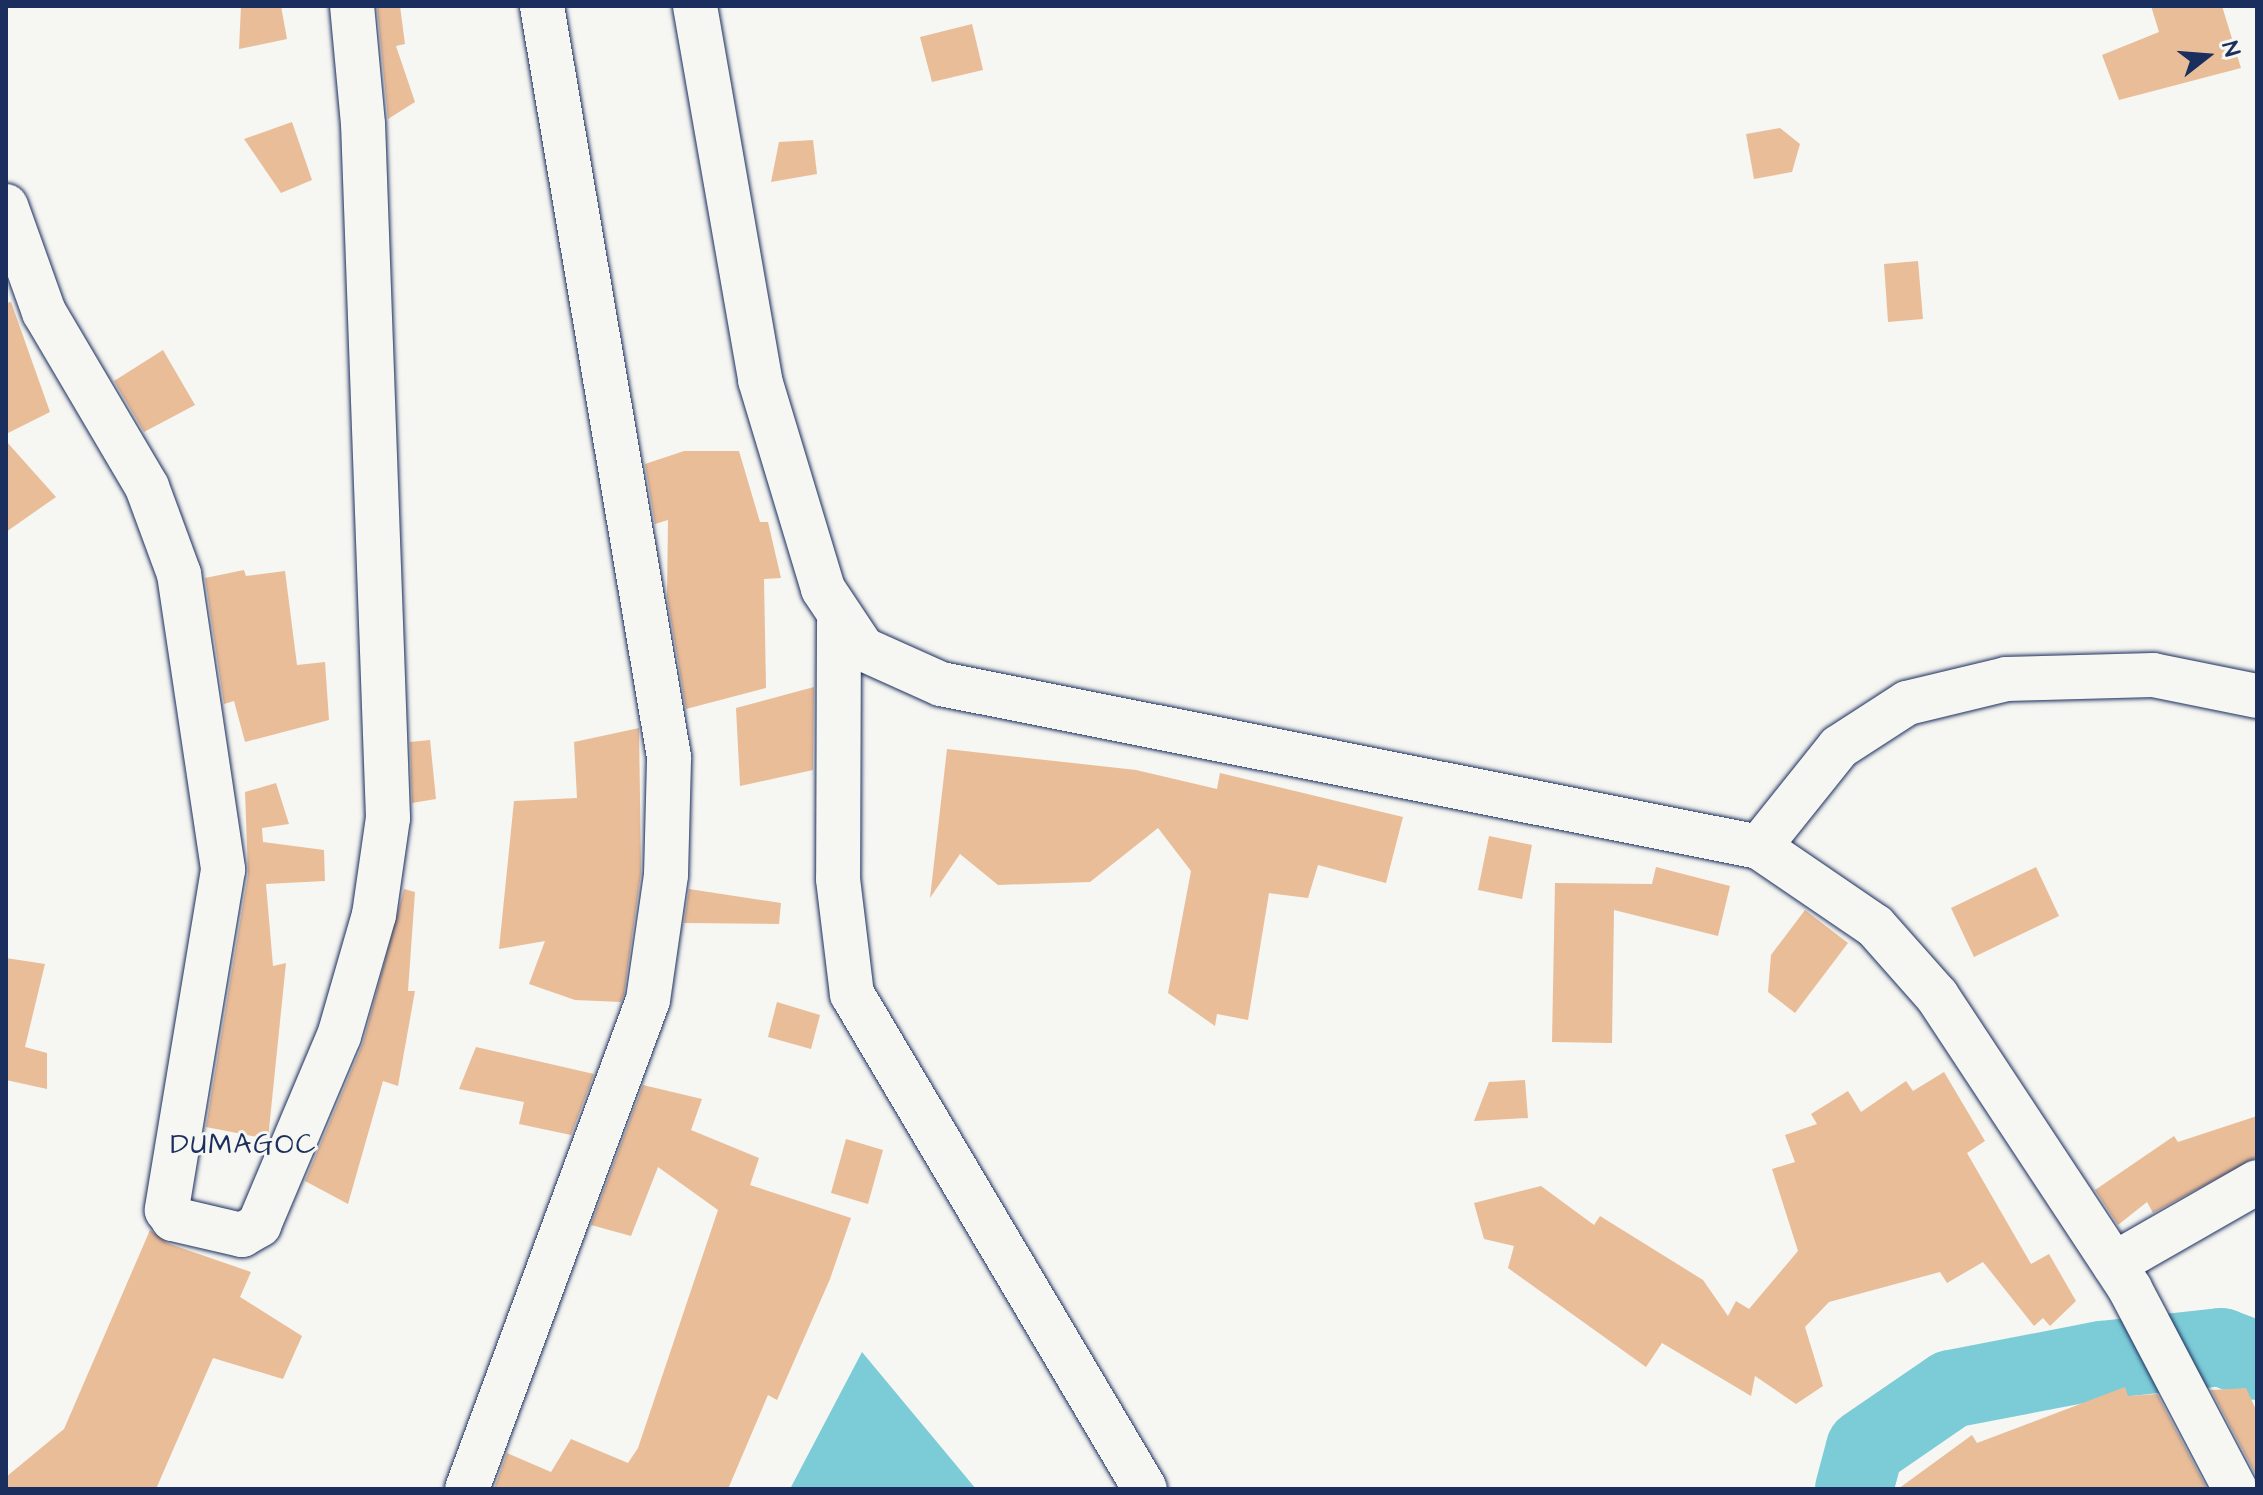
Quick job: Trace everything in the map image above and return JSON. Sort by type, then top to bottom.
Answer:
[{"type":"street","points":[[6,206],[44,312],[169,530],[179,574],[223,870],[167,1210],[173,1219],[242,1235],[259,1225],[339,1036],[374,915],[388,818],[363,124],[352,6]]},
{"type":"street","points":[[467,1489],[648,1000],[666,875],[669,757],[542,6]]},
{"type":"street","points":[[695,6],[760,380],[799,520],[839,622],[838,879],[852,994],[1145,1489]]},
{"type":"street","points":[[839,622],[894,668],[941,684],[1759,847],[1875,926],[1937,996],[2122,1276],[2214,1444],[2235,1489]]},
{"type":"street","points":[[1759,847],[1839,747],[1907,703],[2006,679],[2153,675],[2257,696]]},
{"type":"street","points":[[2122,1276],[2257,1182]]},
{"type":"water","points":[[862,1352],[976,1489],[790,1489]]},
{"type":"building","points":[[241,6],[281,6],[287,39],[239,49]]},
{"type":"building","points":[[377,6],[400,6],[405,44],[396,46],[415,102],[388,119]]},
{"type":"building","points":[[2151,6],[2222,6],[2241,68],[2119,100],[2102,55],[2159,32]]},
{"type":"building","points":[[972,24],[983,70],[932,82],[920,37]]},
{"type":"building","points":[[292,122],[312,180],[281,193],[244,139]]},
{"type":"building","points":[[1780,128],[1800,144],[1792,172],[1754,179],[1746,134]]},
{"type":"building","points":[[813,140],[817,174],[771,182],[779,142]]},
{"type":"building","points":[[1918,261],[1923,319],[1888,322],[1884,264]]},
{"type":"building","points":[[11,302],[50,412],[6,434],[6,303]]},
{"type":"building","points":[[163,350],[195,405],[144,432],[114,381]]},
{"type":"building","points":[[6,441],[56,497],[6,532]]},
{"type":"building","points":[[684,451],[739,451],[760,522],[768,522],[781,578],[764,579],[766,688],[686,709],[667,596],[668,520],[655,524],[645,464]]},
{"type":"building","points":[[244,570],[246,576],[285,571],[297,665],[325,662],[329,720],[245,742],[234,701],[224,704],[205,578]]},
{"type":"building","points":[[814,687],[813,770],[740,786],[736,708]]},
{"type":"building","points":[[639,728],[641,873],[624,994],[621,1002],[575,1000],[529,984],[545,941],[499,949],[514,801],[577,798],[574,742]]},
{"type":"building","points":[[430,740],[436,799],[412,803],[410,742]]},
{"type":"building","points":[[947,749],[1136,770],[1217,789],[1220,773],[1403,817],[1386,883],[1318,865],[1308,898],[1269,893],[1248,1020],[1217,1014],[1215,1026],[1168,993],[1191,871],[1158,828],[1090,882],[998,885],[960,854],[930,898]]},
{"type":"building","points":[[276,783],[289,824],[262,828],[263,842],[324,850],[325,881],[266,884],[273,966],[286,963],[268,1139],[206,1127],[248,874],[245,792]]},
{"type":"building","points":[[1489,836],[1532,845],[1522,899],[1478,890]]},
{"type":"building","points":[[1656,867],[1730,886],[1718,936],[1614,910],[1612,1043],[1552,1042],[1555,883],[1652,884]]},
{"type":"building","points":[[2036,867],[2059,916],[1974,957],[1951,908]]},
{"type":"building","points":[[404,889],[415,892],[408,991],[415,991],[398,1086],[383,1081],[348,1204],[305,1181],[363,1043]]},
{"type":"building","points":[[689,889],[781,903],[779,924],[684,923]]},
{"type":"building","points":[[1805,910],[1848,943],[1795,1013],[1768,992],[1771,955]]},
{"type":"building","points":[[6,958],[45,964],[25,1047],[47,1053],[47,1089],[6,1080]]},
{"type":"building","points":[[777,1002],[820,1015],[811,1049],[768,1037]]},
{"type":"building","points":[[476,1047],[594,1074],[571,1135],[519,1124],[524,1102],[459,1089]]},
{"type":"building","points":[[1944,1072],[1985,1141],[1967,1153],[2031,1264],[2049,1254],[2076,1301],[2050,1326],[2043,1318],[2034,1326],[1983,1262],[1947,1283],[1940,1272],[1829,1302],[1805,1327],[1823,1386],[1796,1404],[1755,1376],[1751,1396],[1662,1343],[1646,1367],[1508,1268],[1514,1246],[1484,1239],[1474,1203],[1541,1186],[1594,1225],[1600,1216],[1703,1280],[1728,1316],[1736,1301],[1749,1309],[1798,1251],[1772,1169],[1795,1162],[1785,1135],[1817,1124],[1811,1114],[1848,1091],[1861,1112],[1906,1081],[1913,1091]]},
{"type":"building","points":[[1525,1080],[1528,1118],[1474,1121],[1489,1082]]},
{"type":"building","points":[[643,1085],[702,1099],[691,1130],[759,1158],[750,1185],[851,1218],[830,1279],[777,1400],[768,1395],[728,1489],[494,1489],[507,1453],[551,1472],[571,1439],[628,1463],[638,1448],[718,1210],[658,1167],[631,1236],[591,1225]]},
{"type":"building","points":[[2257,1116],[2257,1157],[2153,1213],[2147,1202],[2118,1225],[2095,1190],[2174,1136],[2178,1142]]},
{"type":"building","points":[[846,1139],[883,1150],[868,1204],[831,1193]]},
{"type":"building","points":[[150,1230],[167,1243],[251,1272],[240,1297],[302,1336],[283,1379],[213,1358],[156,1489],[6,1489],[6,1477],[64,1429]]},
{"type":"building","points":[[2125,1387],[2128,1396],[2157,1394],[2207,1489],[1898,1489],[1972,1435],[1977,1443]]},
{"type":"building","points":[[2246,1388],[2257,1412],[2257,1477],[2211,1390]]},
{"type":"waterway","points":[[1854,1489],[1865,1448],[1951,1389],[2102,1360],[2221,1347],[2257,1361]]},
{"type":"district","name":"DUMAGOC","points":[[244,1145]]}]
